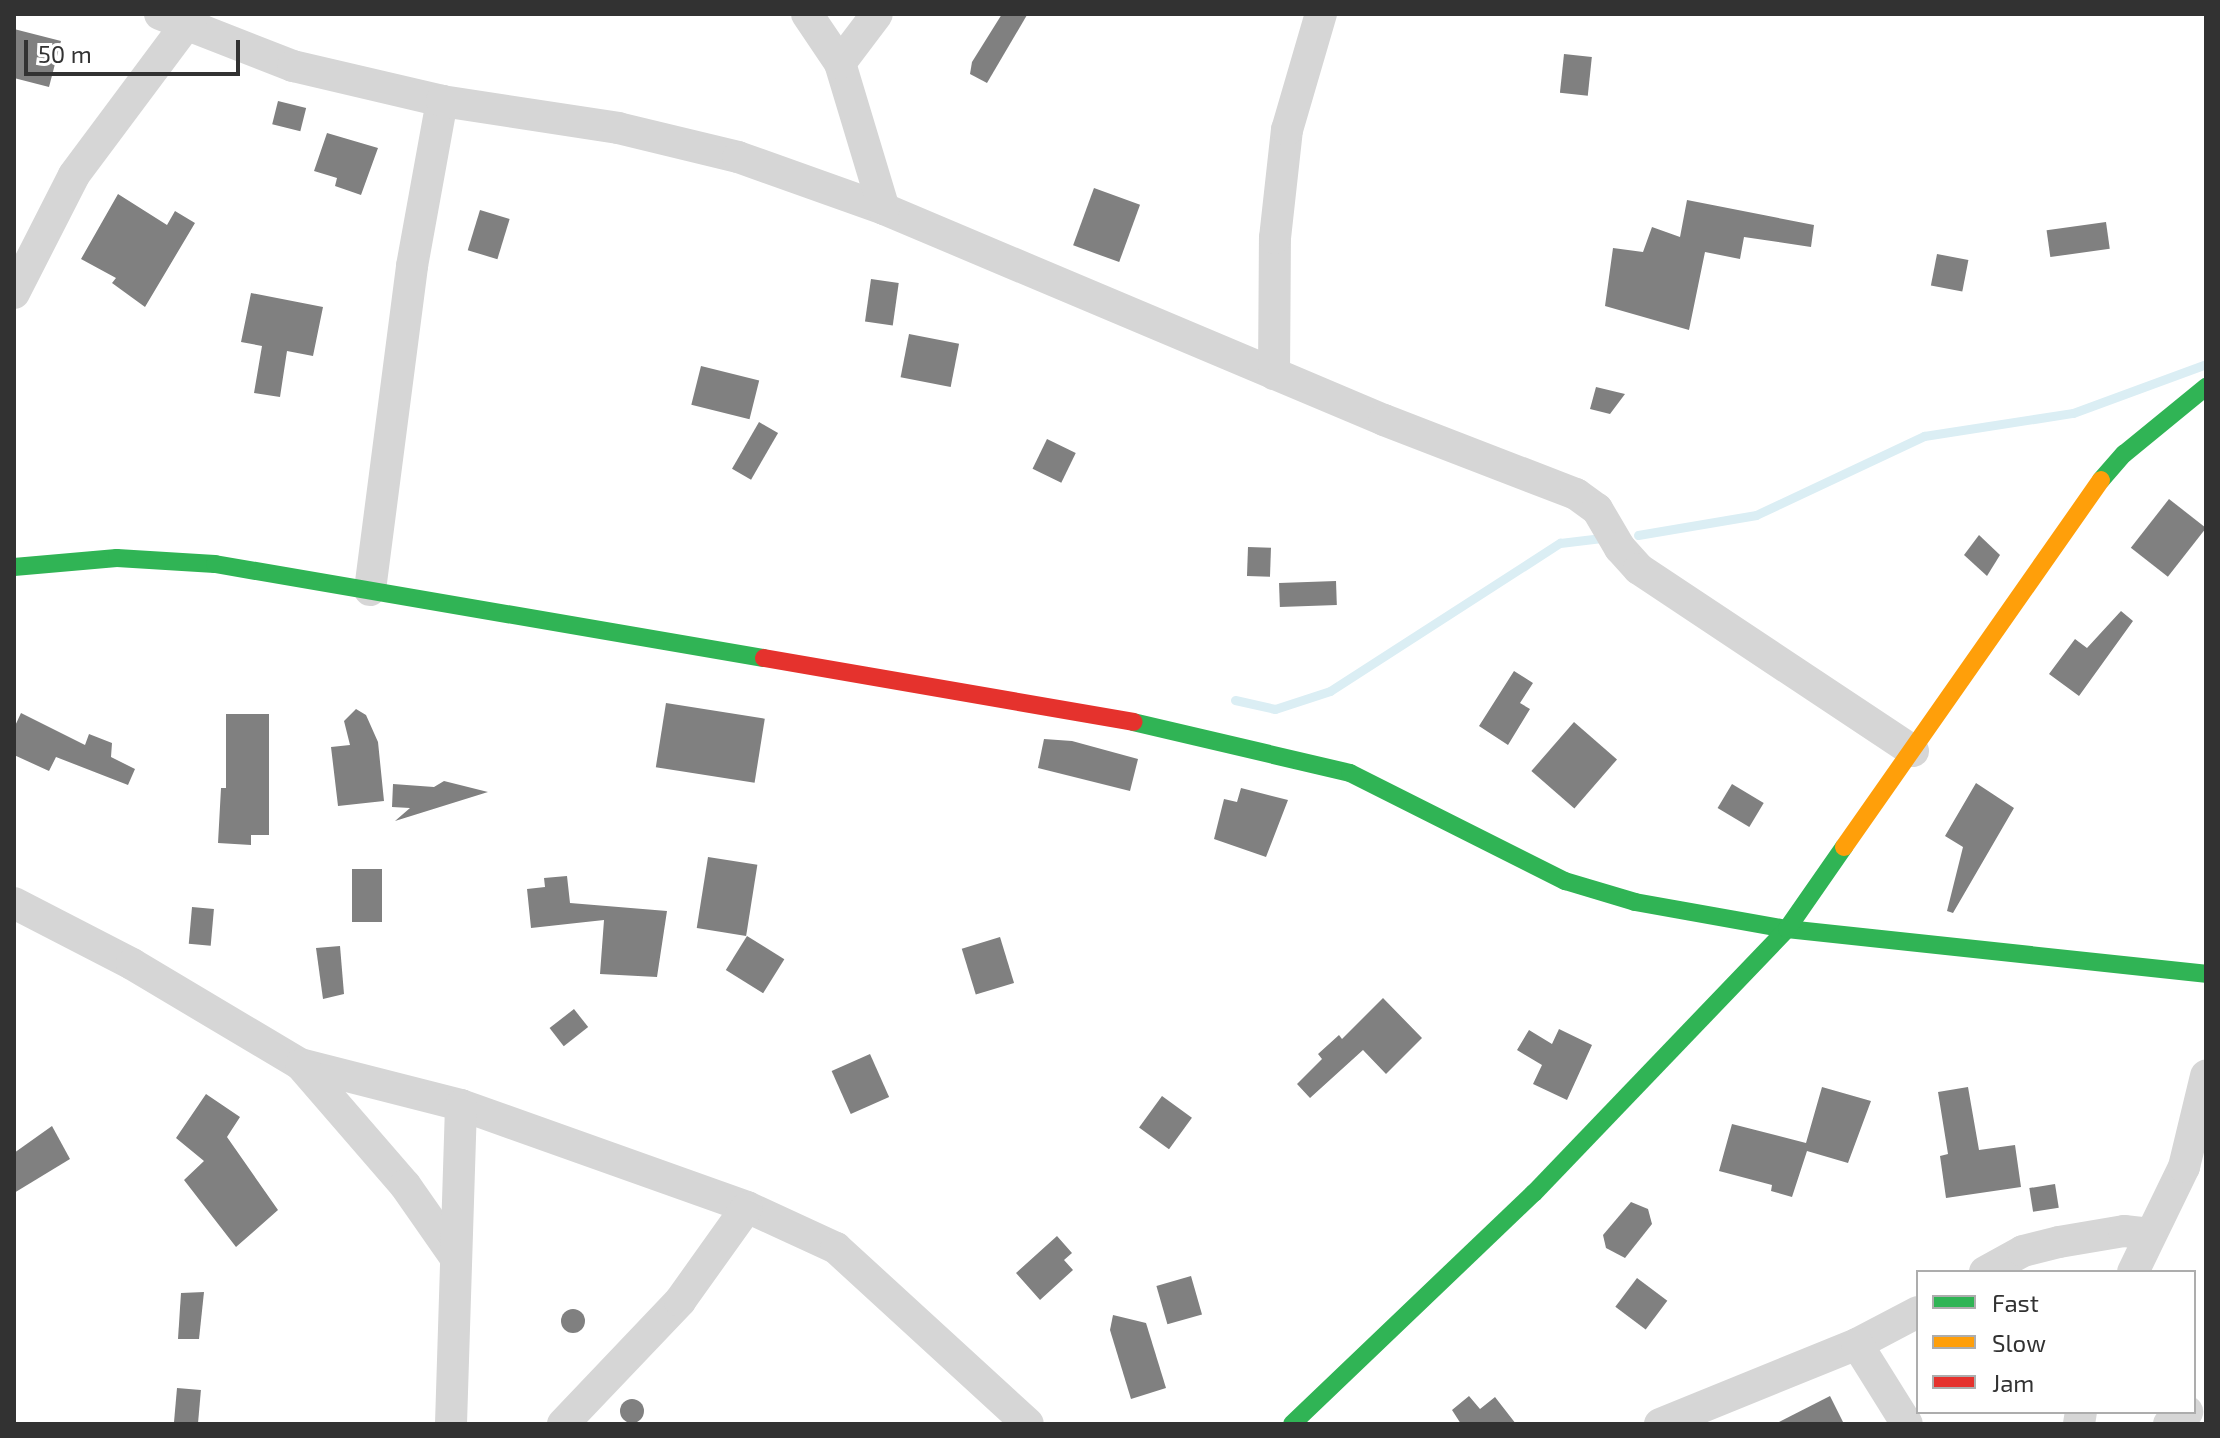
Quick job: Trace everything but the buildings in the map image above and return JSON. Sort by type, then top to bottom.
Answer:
[{"type":"street","points":[[807,14],[840,63],[884,209]]},
{"type":"street","points":[[840,63],[877,14]]},
{"type":"street","points":[[1274,374],[1275,238],[1287,130],[1321,14]]},
{"type":"street","points":[[14,293],[74,175],[180,19],[293,66],[442,101],[618,128],[738,157],[884,209],[1274,374],[1576,494],[1597,509],[1620,548],[1639,569],[1913,751]]},
{"type":"street","points":[[370,590],[412,266],[442,101]]},
{"type":"street","points":[[1292,1424],[1534,1193],[1787,929],[2100,482],[2124,454],[2206,387]]},
{"type":"street","points":[[14,567],[167,560],[370,590],[1175,729],[1350,773],[1565,881],[1690,915],[1787,929],[2206,974]]},
{"type":"street","points":[[14,903],[132,964],[300,1064],[461,1105],[747,1207],[836,1248],[1028,1424]]},
{"type":"street","points":[[300,1064],[405,1185],[456,1258]]},
{"type":"street","points":[[2134,1270],[2184,1167],[2206,1076]]},
{"type":"street","points":[[451,1424],[461,1105]]},
{"type":"street","points":[[563,1424],[680,1301],[747,1207]]},
{"type":"street","points":[[1989,1270],[2023,1251],[2059,1242],[2124,1231],[2151,1234]]},
{"type":"street","points":[[1660,1424],[1857,1344],[1916,1313]]},
{"type":"street","points":[[1857,1344],[1907,1424]]},
{"type":"waterway","points":[[1638,535],[1756,515],[1924,436],[2073,413],[2206,364]]},
{"type":"waterway","points":[[1235,700],[1275,709],[1330,691],[1560,543],[1602,538]]},
{"type":"traffic: fast","points":[[2101,480],[2124,454],[2206,387]]},
{"type":"traffic: fast","points":[[14,567],[117,558],[215,564],[764,658]]},
{"type":"traffic: fast","points":[[1133,722],[1350,773],[1565,881],[1635,902],[1787,929],[2206,974]]},
{"type":"traffic: fast","points":[[1292,1424],[1534,1193],[1787,929],[1844,847]]},
{"type":"traffic: slow","points":[[1844,847],[2101,480]]},
{"type":"traffic: jam","points":[[764,658],[1133,722]]}]
